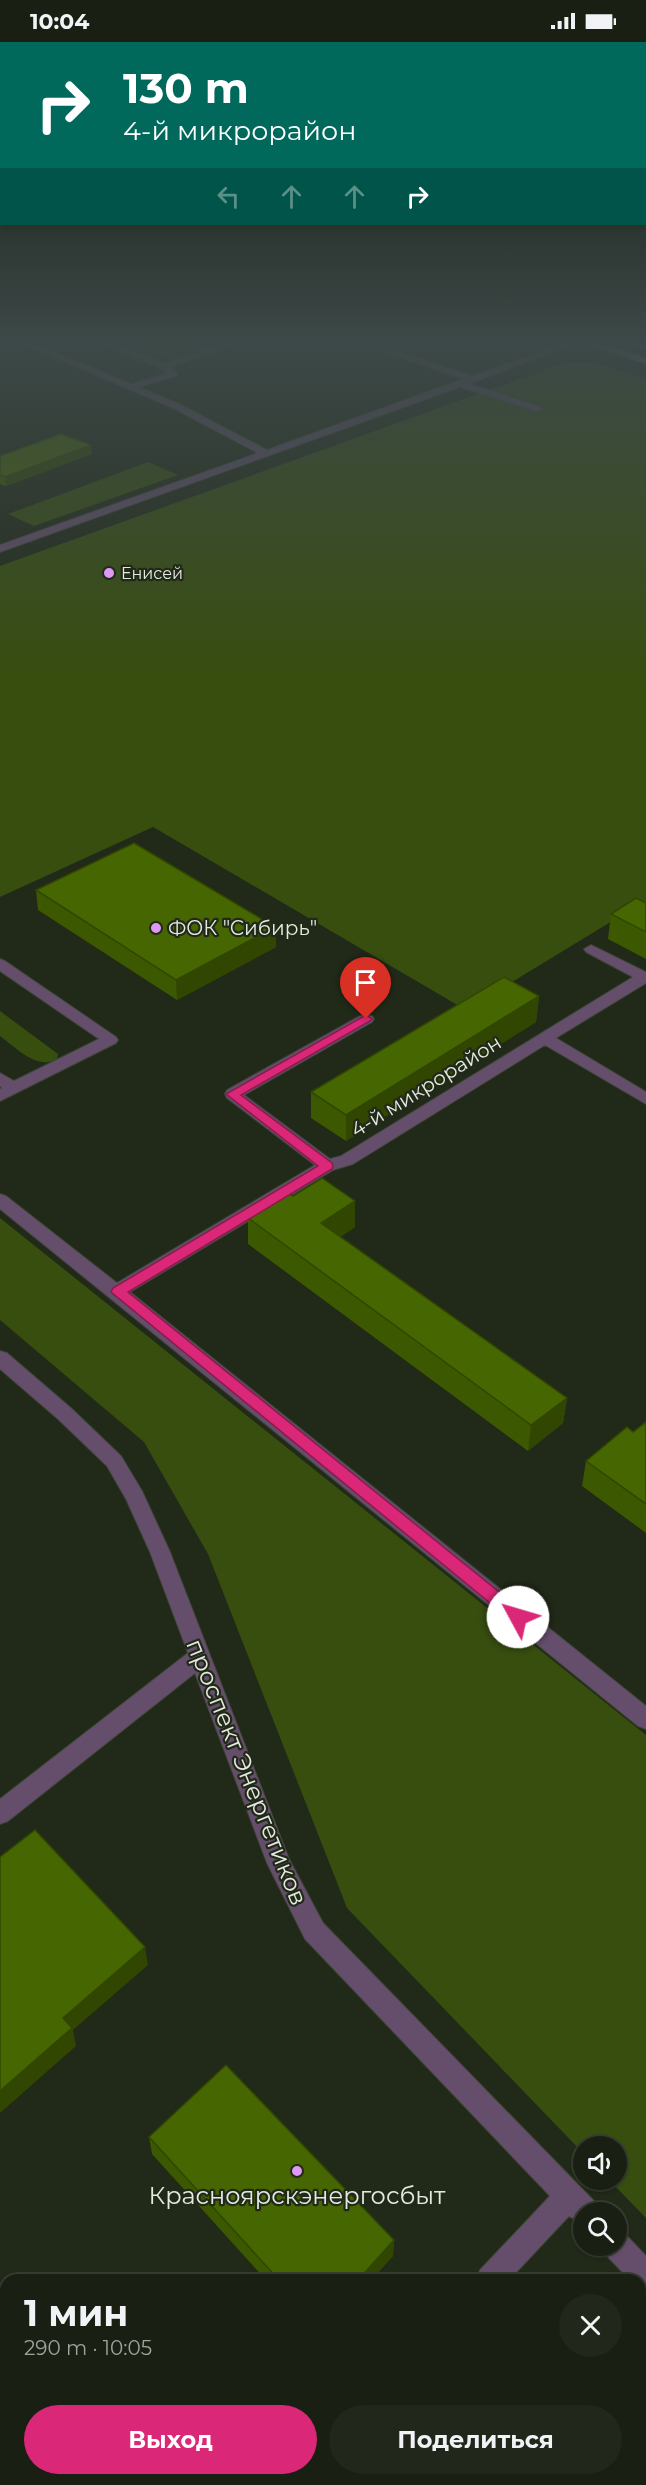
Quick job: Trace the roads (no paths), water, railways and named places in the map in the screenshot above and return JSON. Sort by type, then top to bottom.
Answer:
[{"type":"street","points":[[0,549],[267,454]]},
{"type":"street","name":"4-й микрорайон","points":[[591,949],[645,978]]},
{"type":"street","points":[[0,964],[110,1040],[4,1087]]},
{"type":"street","name":"4-й микрорайон","points":[[118,1292],[327,1166],[346,1160],[645,978]]},
{"type":"street","points":[[327,1166],[233,1094],[366,1019]]},
{"type":"street","points":[[545,1038],[646,1099]]},
{"type":"street","points":[[0,1200],[118,1292],[371,1499],[646,1719]]},
{"type":"street","name":"проспект Энергетиков","points":[[0,1358],[65,1414],[114,1461],[135,1497],[160,1552],[198,1658],[279,1863],[314,1931],[575,2202]]},
{"type":"street","points":[[0,1813],[198,1658]]},
{"type":"street","points":[[497,2274],[573,2207]]},
{"type":"street","points":[[627,2256],[644,2274]]},
{"type":"place","name":"Енисей","points":[[109,573]]},
{"type":"place","name":"ФОК \"Сибирь\"","points":[[156,928]]},
{"type":"place","name":"Красноярскэнергосбыт","points":[[297,2171]]}]
